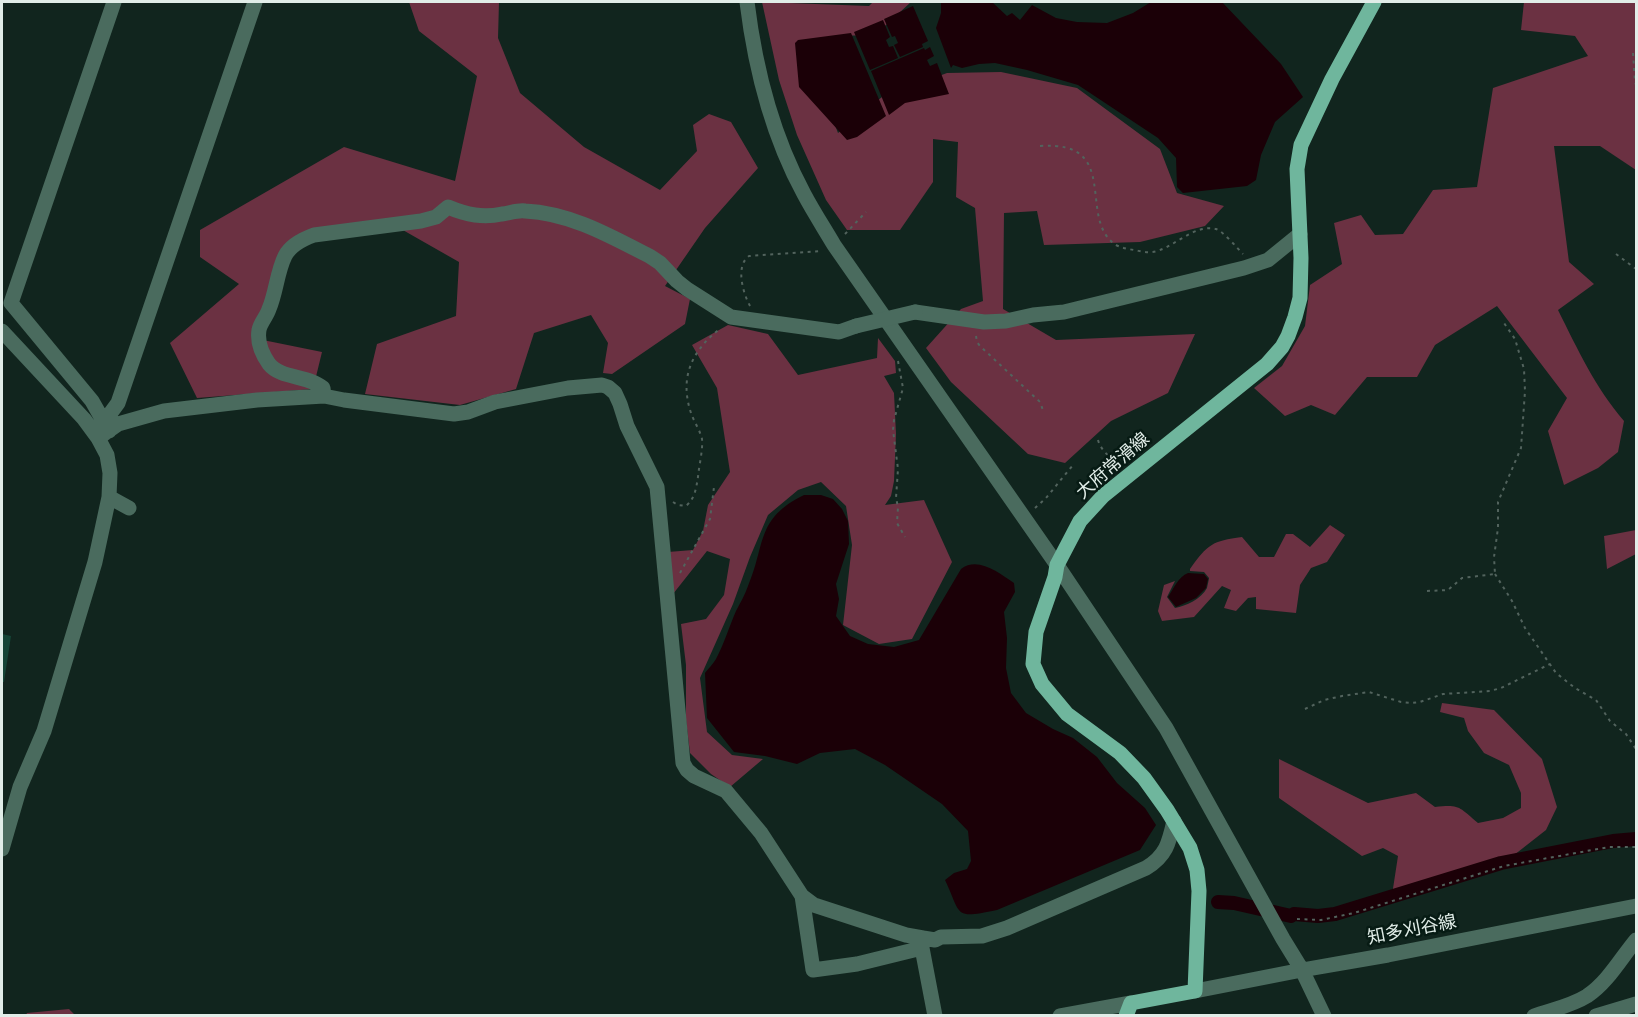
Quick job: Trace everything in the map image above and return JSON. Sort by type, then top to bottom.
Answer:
[{"type":"main road","name":"大府常滑線","points":[[1195,991],[1199,891],[1197,870],[1190,848],[1144,778],[1120,753],[1067,714],[1042,684],[1033,664],[1036,632],[1057,565],[1080,521],[1103,496],[1259,370],[1282,347],[1295,317],[1300,298],[1297,169],[1301,145],[1338,68],[1374,2]]},
{"type":"main road","points":[[1129,1009],[1195,991]]},
{"type":"street","points":[[2,845],[20,787],[44,731],[95,562],[109,497],[110,472],[104,430],[92,401],[11,303],[114,2]]},
{"type":"street","points":[[104,430],[118,403],[255,2]]},
{"type":"street","points":[[747,2],[750,31],[759,71],[782,145],[803,192],[834,245],[1057,565],[1166,728],[1302,970],[1324,1016]]},
{"type":"street","points":[[324,396],[323,388],[316,382],[281,373],[272,367],[259,343],[259,328],[273,298],[284,257],[291,248],[314,235],[421,221],[436,217],[448,207],[474,216],[493,216],[524,210],[564,217],[592,228],[660,262],[687,289],[731,317],[838,332],[915,312],[984,322],[1006,321],[1090,306],[1268,260],[1300,234]]},
{"type":"street","points":[[2,331],[84,419],[104,430]]},
{"type":"street","points":[[104,430],[164,411],[257,400],[324,396],[454,414],[468,412],[495,402],[568,388],[602,385],[608,387],[615,393],[627,426],[657,487],[683,763],[694,776],[726,791],[761,833],[802,896],[814,905],[906,935],[922,943]]},
{"type":"street","points":[[109,497],[129,508]]},
{"type":"street","points":[[802,896],[813,970],[857,963],[941,937],[982,936],[1007,928],[1146,868],[1161,857],[1169,843],[1174,821]]},
{"type":"street","name":"知多刈谷線","points":[[1195,991],[1388,956],[1636,906]]},
{"type":"street","points":[[1534,1016],[1573,1004],[1587,996],[1607,977],[1636,940]]},
{"type":"street","points":[[922,943],[935,1016]]},
{"type":"street","points":[[1596,1016],[1636,1004]]},
{"type":"street","points":[[1060,1016],[1129,1009]]},
{"type":"path","points":[[1633,53],[1636,86]]},
{"type":"path","points":[[1040,146],[1069,148],[1083,158],[1093,177],[1100,222],[1105,233],[1117,245],[1125,249],[1155,252],[1196,232],[1213,228],[1219,230],[1255,264]]},
{"type":"path","points":[[754,320],[742,283],[742,267],[745,259],[757,255],[821,251],[834,245],[866,212]]},
{"type":"path","points":[[1616,254],[1636,269]]},
{"type":"path","points":[[672,501],[686,506],[691,501],[695,494],[702,450],[700,435],[688,400],[687,385],[692,361],[699,348],[731,317]]},
{"type":"path","points":[[1504,323],[1515,339],[1524,369],[1525,391],[1521,448],[1498,502],[1494,574],[1512,601],[1525,628],[1556,673],[1575,688],[1596,700],[1610,721],[1626,734],[1636,748]]},
{"type":"path","points":[[975,333],[976,342],[1040,402],[1044,413]]},
{"type":"path","points":[[905,537],[897,523],[898,469],[893,430],[903,388],[898,357],[906,350]]},
{"type":"path","points":[[1098,440],[1107,455],[1128,475]]},
{"type":"path","points":[[1031,511],[1046,498],[1073,465]]},
{"type":"path","points":[[679,574],[710,519],[714,488]]},
{"type":"path","points":[[1428,591],[1448,590],[1462,578],[1494,574]]},
{"type":"path","points":[[1305,709],[1324,700],[1369,692],[1411,703],[1443,694],[1490,691],[1550,664]]},
{"type":"path","points":[[1297,920],[1321,920],[1354,914],[1504,866],[1609,846],[1636,847]]},
{"type":"shaded area","points":[[409,2],[499,2],[498,38],[520,93],[584,147],[660,190],[697,151],[693,125],[709,114],[731,122],[758,168],[705,228],[665,286],[690,299],[685,324],[612,374],[603,373],[608,343],[591,315],[534,333],[516,389],[460,405],[365,394],[377,344],[456,316],[459,262],[387,221],[302,233],[253,338],[322,352],[313,389],[197,398],[170,343],[239,284],[200,257],[200,230],[344,147],[455,181],[477,76],[419,31]]},
{"type":"shaded area","points":[[762,2],[869,6],[873,2],[911,2],[875,35],[834,36],[809,57],[838,133],[882,97],[947,73],[1001,72],[1077,88],[1160,149],[1177,193],[1224,206],[1205,226],[1140,242],[1044,245],[1037,211],[1004,213],[1003,309],[1056,340],[1195,334],[1168,393],[1111,421],[1065,463],[1028,454],[951,382],[926,348],[961,309],[983,301],[975,208],[956,197],[958,142],[933,139],[933,182],[900,230],[847,230],[826,200],[797,135],[779,80]]},
{"type":"shaded area","points":[[941,2],[992,2],[1007,16],[1012,13],[1020,20],[1032,5],[1056,18],[1077,22],[1107,23],[1133,13],[1151,2],[1222,2],[1281,64],[1303,97],[1275,122],[1261,155],[1256,180],[1247,186],[1183,193],[1177,187],[1176,158],[1158,138],[1078,85],[995,63],[962,68],[953,65],[951,68],[936,28],[941,13]]},
{"type":"shaded area","points":[[1524,2],[1636,2],[1636,170],[1600,146],[1554,146],[1569,262],[1594,284],[1558,310],[1596,381],[1624,421],[1618,452],[1598,468],[1564,485],[1548,431],[1567,398],[1497,306],[1435,345],[1417,377],[1367,377],[1335,415],[1311,405],[1285,416],[1254,388],[1282,366],[1305,326],[1310,285],[1342,264],[1334,223],[1361,215],[1375,235],[1403,234],[1433,190],[1477,187],[1493,88],[1588,56],[1575,36],[1521,30]]},
{"type":"shaded area","points":[[913,6],[928,41],[922,44],[923,47],[900,57],[894,45],[898,43],[895,36],[892,37],[884,19]]},
{"type":"shaded area","points":[[883,20],[890,37],[886,40],[889,47],[893,46],[898,58],[870,70],[854,32]]},
{"type":"shaded area","points":[[851,33],[886,116],[857,137],[847,140],[799,87],[795,43],[798,40]]},
{"type":"shaded area","points":[[930,47],[934,56],[927,60],[930,66],[937,63],[949,94],[905,103],[889,115],[871,71]]},
{"type":"shaded area","points":[[728,325],[768,334],[798,375],[877,358],[878,338],[895,361],[896,373],[884,376],[894,393],[896,434],[894,481],[891,496],[885,505],[924,500],[952,562],[912,639],[879,644],[843,625],[852,545],[846,506],[821,482],[798,490],[768,515],[733,604],[700,678],[707,732],[732,755],[763,759],[730,787],[711,774],[690,753],[686,720],[686,665],[681,624],[706,619],[724,595],[730,559],[707,551],[673,594],[668,552],[693,550],[703,531],[708,505],[730,472],[717,388],[692,345]]},
{"type":"shaded area","points":[[804,495],[821,495],[833,499],[842,509],[848,521],[849,544],[836,584],[839,599],[836,616],[850,636],[868,644],[894,647],[919,640],[961,569],[968,565],[988,567],[1014,583],[1015,592],[1004,612],[1007,638],[1006,668],[1011,693],[1026,713],[1073,738],[1097,757],[1117,783],[1145,808],[1156,825],[1140,850],[997,910],[966,914],[957,908],[945,880],[954,873],[967,869],[971,861],[968,831],[942,804],[885,765],[855,749],[820,753],[797,764],[765,756],[734,752],[707,718],[705,673],[722,647],[754,571],[769,524],[788,504]]},
{"type":"shaded area","points":[[1330,525],[1345,535],[1327,562],[1311,568],[1300,585],[1296,613],[1256,609],[1256,597],[1248,598],[1236,611],[1224,608],[1231,590],[1222,586],[1194,617],[1162,621],[1158,611],[1164,585],[1175,581],[1167,597],[1175,608],[1184,606],[1201,595],[1207,588],[1209,578],[1204,572],[1190,571],[1190,569],[1206,549],[1217,542],[1242,537],[1259,557],[1274,557],[1286,534],[1293,534],[1310,547]]},
{"type":"shaded area","points":[[1636,530],[1636,554],[1607,569],[1604,536]]},
{"type":"shaded area","points":[[1188,573],[1204,574],[1208,579],[1206,588],[1196,598],[1176,607],[1168,597],[1179,580]]},
{"type":"shaded area","points":[[1442,703],[1494,710],[1542,759],[1557,807],[1546,830],[1509,859],[1392,895],[1398,856],[1383,848],[1362,856],[1279,798],[1279,759],[1368,803],[1416,793],[1435,807],[1459,808],[1478,823],[1503,818],[1521,808],[1521,793],[1509,765],[1484,753],[1468,731],[1464,718],[1440,712]]},
{"type":"shaded area","points":[[69,1009],[75,1015],[26,1015],[27,1013]]},
{"type":"building","points":[[2,634],[11,636],[4,682],[2,682]]},
{"type":"waterway","points":[[1218,902],[1234,903],[1291,916],[1294,914],[1318,916],[1335,914],[1501,863],[1613,841],[1636,839]]}]
